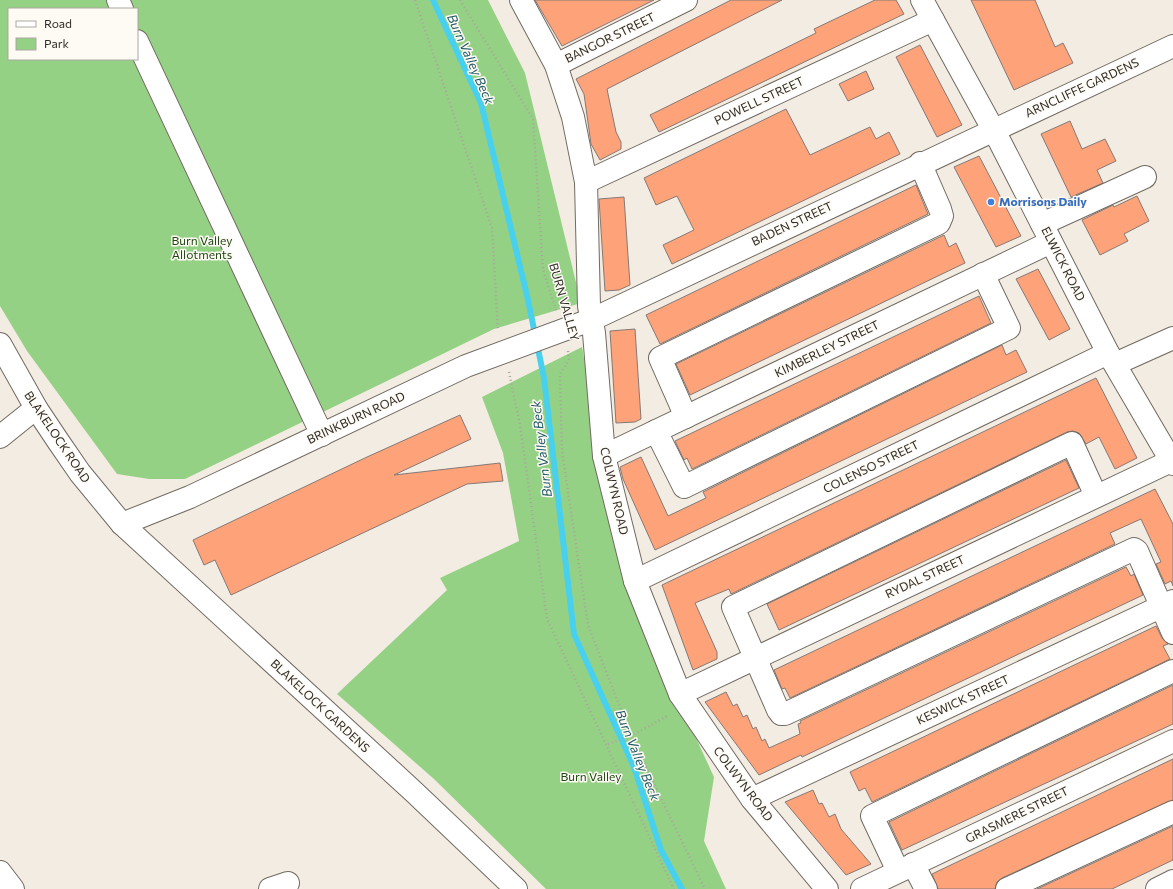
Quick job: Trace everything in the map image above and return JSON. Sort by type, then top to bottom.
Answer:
[{"type":"street","name":"COLWYN ROAD","points":[[520,0],[556,65],[573,117],[586,182],[589,306],[592,319],[604,456],[634,581],[683,700],[752,799],[827,889]]},
{"type":"street","name":"BANGOR STREET","points":[[556,65],[686,0]]},
{"type":"street","name":"ELWICK ROAD","points":[[922,0],[1047,233],[1111,358],[1172,462]]},
{"type":"street","name":"POWELL STREET","points":[[586,182],[933,20]]},
{"type":"street","points":[[138,43],[322,435]]},
{"type":"street","name":"ARNCLIFFE GARDENS","points":[[992,130],[1173,46]]},
{"type":"street","name":"BADEN STREET","points":[[592,319],[992,130]]},
{"type":"street","points":[[686,417],[660,358],[940,223],[942,216],[940,209],[920,164]]},
{"type":"street","name":"KIMBERLEY STREET","points":[[604,456],[983,274],[1047,233],[1145,177]]},
{"type":"street","points":[[656,431],[684,487],[1009,328],[983,274]]},
{"type":"street","name":"BRINKBURN ROAD","points":[[122,524],[190,497],[466,366],[507,350],[559,333],[592,319]]},
{"type":"street","name":"COLENSO STREET","points":[[634,581],[1111,358],[1173,338]]},
{"type":"street","name":"BLAKELOCK ROAD","points":[[0,344],[36,408],[80,473],[122,524]]},
{"type":"street","points":[[0,437],[36,408]]},
{"type":"street","points":[[1096,496],[1072,443],[732,606],[778,710],[781,714],[785,714],[1134,549],[1137,551],[1167,604],[1173,633]]},
{"type":"street","name":"RYDAL STREET","points":[[683,700],[756,658],[1096,496],[1172,462]]},
{"type":"street","name":"BLAKELOCK GARDENS","points":[[122,524],[419,797],[516,889]]},
{"type":"street","name":"KESWICK STREET","points":[[752,799],[1167,604]]},
{"type":"street","points":[[926,889],[906,868],[872,816],[1173,671]]},
{"type":"street","name":"GRASMERE STREET","points":[[862,889],[1173,741]]},
{"type":"street","points":[[1007,889],[1173,812]]},
{"type":"street","points":[[0,872],[14,889]]},
{"type":"street","points":[[1157,889],[1173,881]]},
{"type":"path","points":[[415,0],[492,228],[498,336],[507,350],[520,425],[548,619],[608,744],[674,889]]},
{"type":"path","name":"BURN VALLEY","points":[[460,0],[533,119],[543,270],[559,333],[569,360],[560,374],[562,451],[588,625],[631,736],[705,889]]},
{"type":"path","points":[[608,744],[631,736],[683,700]]},
{"type":"green space","name":"Burn Valley Allotments","points":[[0,0],[488,0],[525,73],[581,303],[494,329],[185,479],[149,479],[117,474],[27,351],[0,306]]},
{"type":"green space","name":"Burn Valley","points":[[582,347],[624,583],[714,777],[704,841],[726,889],[546,889],[434,779],[337,694],[447,590],[440,578],[519,541],[503,453],[482,397]]},
{"type":"building","points":[[535,0],[654,0],[562,46]]},
{"type":"building","points":[[731,0],[782,0],[607,89],[616,132],[621,142],[621,149],[600,160],[591,144],[584,94],[576,79]]},
{"type":"building","points":[[875,0],[896,0],[904,14],[659,132],[650,115],[816,33],[814,29]]},
{"type":"building","points":[[971,0],[1035,0],[1055,47],[1063,43],[1073,63],[1014,90]]},
{"type":"building","points":[[920,45],[962,125],[937,137],[896,57]]},
{"type":"building","points":[[866,71],[874,89],[848,101],[839,84]]},
{"type":"building","points":[[786,109],[810,155],[870,127],[876,139],[889,132],[900,154],[672,264],[663,245],[694,230],[677,196],[656,205],[644,178]]},
{"type":"building","points":[[1070,121],[1082,149],[1105,139],[1116,161],[1097,170],[1103,183],[1071,197],[1041,134]]},
{"type":"building","points":[[979,156],[1021,236],[996,247],[954,167]]},
{"type":"building","points":[[916,185],[928,214],[660,344],[646,315]]},
{"type":"building","points":[[1137,196],[1149,221],[1124,234],[1128,241],[1100,255],[1082,220],[1113,205],[1114,207]]},
{"type":"building","points":[[624,197],[630,285],[619,290],[605,291],[599,199]]},
{"type":"building","points":[[944,235],[949,247],[956,243],[965,263],[690,395],[676,364]]},
{"type":"building","points":[[1038,269],[1070,329],[1049,340],[1016,279]]},
{"type":"building","points":[[979,296],[991,323],[692,469],[687,458],[684,460],[675,441]]},
{"type":"building","points":[[635,329],[641,419],[635,422],[616,423],[610,331]]},
{"type":"building","points":[[1002,345],[1006,355],[1016,350],[1027,372],[655,550],[623,479],[620,467],[641,457],[668,516],[706,498],[703,492]]},
{"type":"building","points":[[1096,378],[1137,458],[1115,469],[1099,437],[1086,444],[1079,433],[1073,431],[1067,432],[731,594],[729,589],[695,603],[717,652],[717,659],[693,670],[662,585]]},
{"type":"building","points":[[460,415],[471,439],[394,475],[500,463],[503,481],[467,484],[231,595],[215,560],[204,565],[193,540],[367,457]]},
{"type":"building","points":[[1066,460],[1079,488],[779,630],[767,604]]},
{"type":"building","points":[[1155,489],[1173,524],[1173,586],[1171,581],[1165,584],[1156,564],[1161,562],[1141,519],[1110,533],[1115,544],[790,698],[785,688],[782,689],[774,670]]},
{"type":"building","points":[[1126,567],[1131,576],[1134,574],[1143,595],[802,757],[801,755],[759,775],[705,702],[726,692],[733,706],[737,704],[743,717],[747,715],[753,729],[756,727],[762,741],[765,739],[769,748],[800,734],[798,724],[801,723],[800,721]]},
{"type":"building","points":[[1156,626],[1162,638],[1168,644],[1163,646],[1170,659],[872,802],[865,788],[859,791],[850,772]]},
{"type":"building","points":[[1173,685],[1173,724],[902,850],[889,822]]},
{"type":"building","points":[[1173,759],[1173,800],[1002,878],[997,882],[995,889],[938,889],[932,874]]},
{"type":"building","points":[[813,790],[819,804],[822,803],[829,817],[835,814],[841,829],[871,864],[846,875],[785,802]]},
{"type":"building","points":[[1173,826],[1173,860],[1112,889],[1037,889]]},
{"type":"waterway","name":"Burn Valley Beck","points":[[433,0],[481,103],[528,300],[544,378],[574,634],[634,767],[661,850],[682,889]]},
{"type":"place","name":"Morrisons Daily","points":[[991,202]]}]
